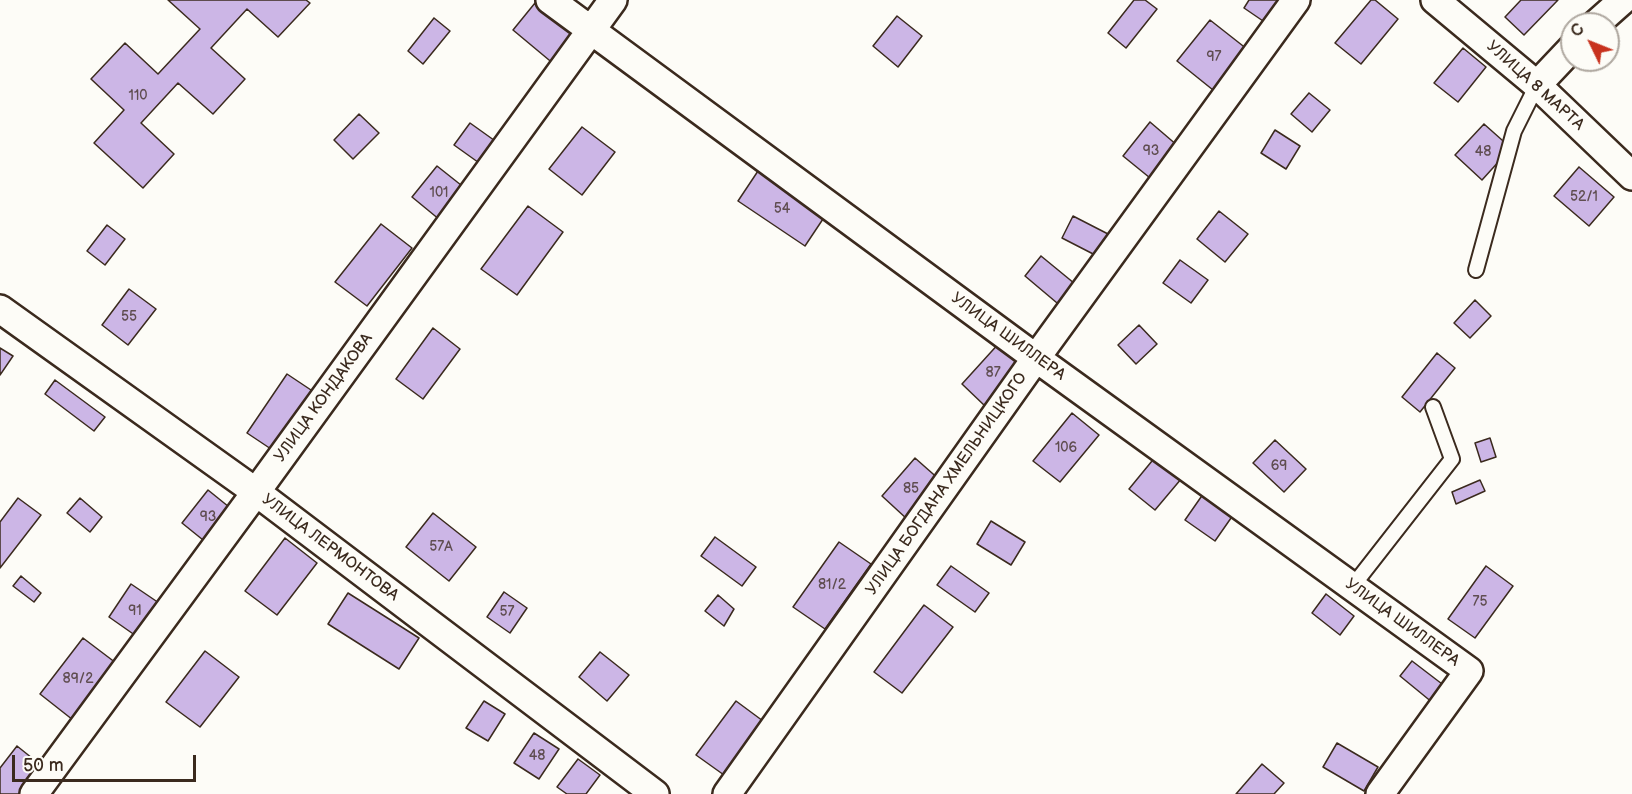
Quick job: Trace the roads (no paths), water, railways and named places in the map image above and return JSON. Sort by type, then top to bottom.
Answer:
[{"type":"street","name":"УЛИЦА ШИЛЛЕРА","points":[[550,0],[1036,358],[1468,671],[1380,794]]},
{"type":"street","name":"УЛИЦА КОНДАКОВА","points":[[34,794],[613,0]]},
{"type":"street","name":"УЛИЦА БОГДАНА ХМЕЛЬНИЦКОГО","points":[[727,794],[1036,358],[1296,0]]},
{"type":"street","name":"УЛИЦА 8 МАРТА","points":[[1435,0],[1537,85],[1632,176]]},
{"type":"street","points":[[1610,12],[1623,0]]},
{"type":"street","points":[[1537,85],[1560,61]]},
{"type":"street","name":"УЛИЦА ЛЕРМОНТОВА","points":[[0,309],[256,492],[655,794]]},
{"type":"lane","points":[[1476,270],[1514,131],[1537,85]]},
{"type":"lane","points":[[1352,587],[1452,459],[1433,407]]}]
